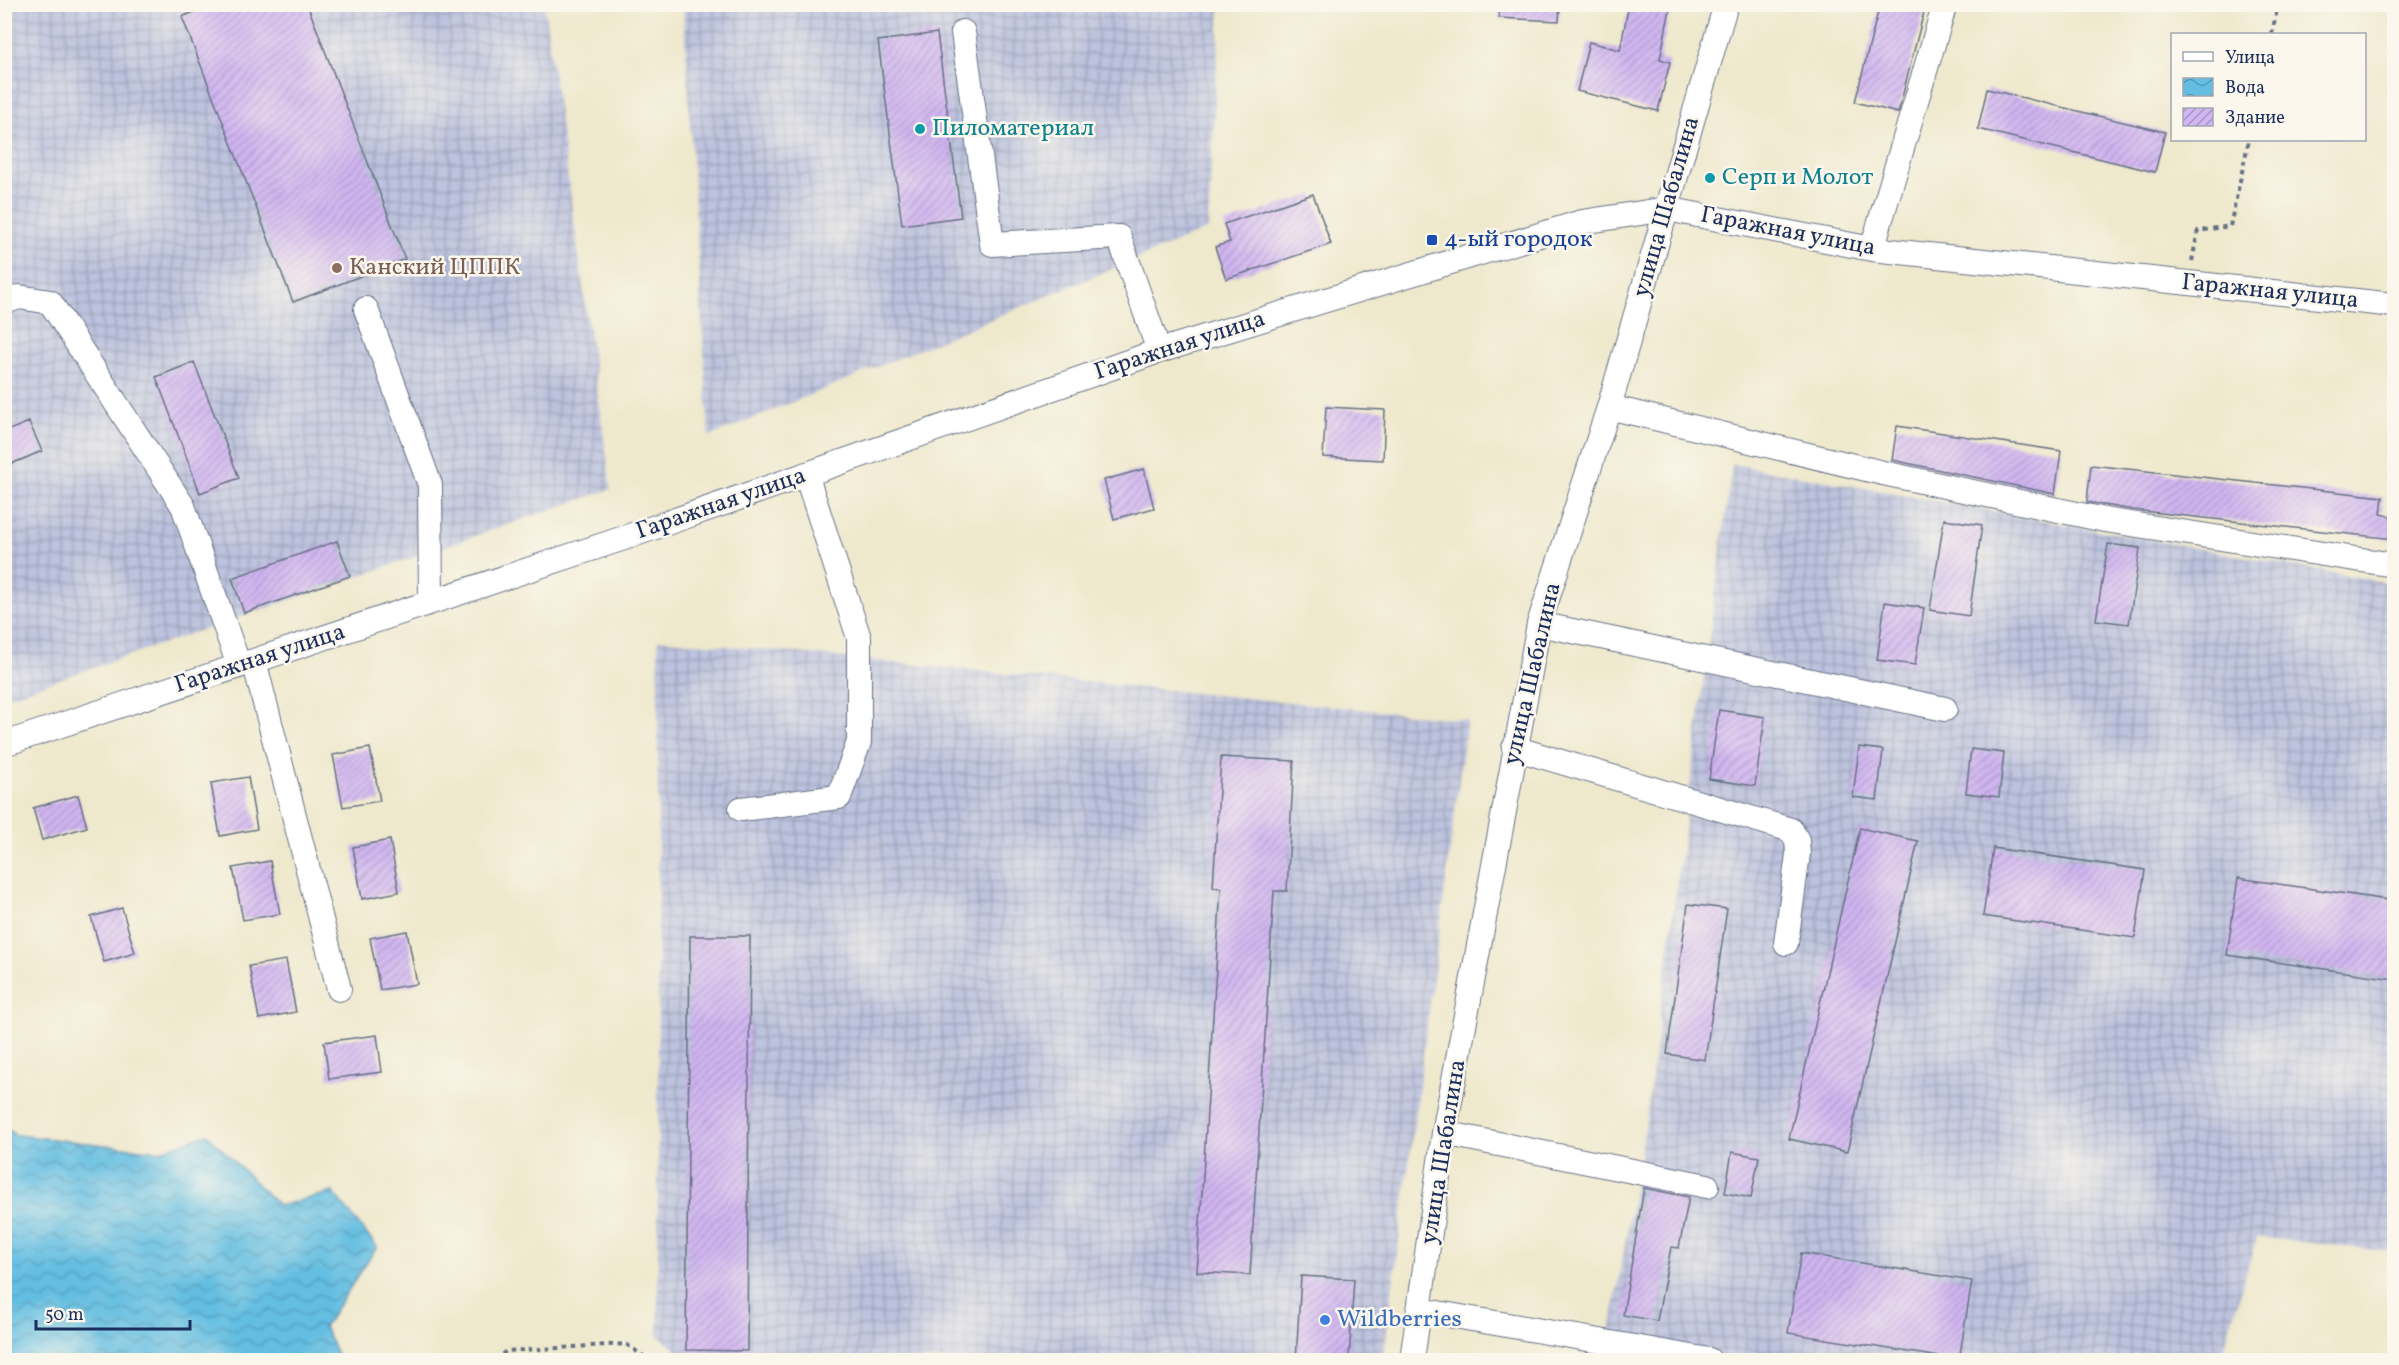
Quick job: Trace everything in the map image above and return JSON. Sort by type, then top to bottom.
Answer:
[{"type":"street","points":[[1714,4],[1718,34]]},
{"type":"street","name":"улица Шабалина","points":[[1412,1360],[1444,1133],[1514,748],[1539,624],[1609,407],[1726,4]]},
{"type":"street","points":[[1872,249],[1945,4]]},
{"type":"street","points":[[963,32],[992,244],[1119,237],[1159,351]]},
{"type":"street","name":"Гаражная улица","points":[[4,744],[431,602],[1159,351],[1582,222],[1667,208],[1872,249],[2394,304]]},
{"type":"street","points":[[4,302],[18,297],[50,302],[183,506],[246,663],[339,989]]},
{"type":"street","points":[[366,309],[430,485],[431,602]]},
{"type":"street","points":[[1609,407],[1882,473],[2105,520],[2394,565]]},
{"type":"street","points":[[741,809],[839,797],[859,742],[859,638],[806,474]]},
{"type":"street","points":[[1539,624],[1945,709]]},
{"type":"street","points":[[1514,748],[1791,830],[1797,840],[1798,854],[1786,943]]},
{"type":"street","points":[[1444,1133],[1707,1186]]},
{"type":"street","points":[[1420,1310],[1709,1360]]},
{"type":"path","points":[[2272,33],[2278,4]]},
{"type":"path","points":[[2188,284],[2198,231],[2230,226],[2249,141]]},
{"type":"path","points":[[495,1360],[506,1351],[627,1344],[649,1360]]},
{"type":"shaded area","points":[[4,5],[544,5],[611,489],[5,698]]},
{"type":"shaded area","points":[[683,5],[1220,5],[1208,229],[709,437]]},
{"type":"shaded area","points":[[1732,464],[2394,584],[2394,1252],[2257,1237],[2220,1360],[1605,1360],[1646,1121]]},
{"type":"shaded area","points":[[658,639],[1467,720],[1383,1360],[689,1360],[658,1336]]},
{"type":"water","points":[[5,1128],[16,1135],[159,1151],[207,1134],[279,1206],[333,1192],[377,1247],[324,1327],[340,1360],[5,1360]]},
{"type":"building","points":[[213,4],[307,4],[405,259],[293,302],[182,17]]},
{"type":"building","points":[[1500,4],[1560,4],[1559,21],[1499,18]]},
{"type":"building","points":[[1629,4],[1671,4],[1660,59],[1670,62],[1658,111],[1577,91],[1589,42],[1620,50]]},
{"type":"building","points":[[1880,4],[1926,4],[1898,113],[1855,102]]},
{"type":"building","name":"Пиломатериал","points":[[937,33],[961,217],[902,225],[878,41]]},
{"type":"building","points":[[1987,89],[2165,132],[2155,172],[1978,129]]},
{"type":"building","points":[[1313,194],[1331,244],[1226,279],[1215,247],[1230,242],[1224,224]]},
{"type":"building","points":[[194,362],[239,478],[200,493],[156,377]]},
{"type":"building","points":[[1326,407],[1385,410],[1383,460],[1323,457]]},
{"type":"building","points":[[29,422],[42,451],[4,467],[4,432]]},
{"type":"building","points":[[1897,426],[2061,451],[2055,494],[1892,460]]},
{"type":"building","points":[[2091,465],[2383,497],[2381,514],[2394,517],[2394,539],[2133,510],[2087,502]]},
{"type":"building","points":[[1144,469],[1154,508],[1114,519],[1104,480]]},
{"type":"building","points":[[1944,519],[1982,525],[1969,616],[1930,610]]},
{"type":"building","points":[[337,541],[350,576],[244,613],[232,578]]},
{"type":"building","points":[[2108,544],[2140,548],[2129,624],[2096,620]]},
{"type":"building","points":[[1885,602],[1924,608],[1915,665],[1877,660]]},
{"type":"building","points":[[1719,710],[1765,717],[1755,786],[1709,779]]},
{"type":"building","points":[[1859,747],[1883,750],[1877,800],[1853,797]]},
{"type":"building","points":[[370,748],[380,801],[343,807],[333,755]]},
{"type":"building","points":[[1971,749],[2004,753],[1999,797],[1966,793]]},
{"type":"building","points":[[1221,757],[1294,761],[1287,891],[1274,891],[1250,1275],[1197,1272],[1221,888],[1213,887]]},
{"type":"building","points":[[248,777],[257,829],[220,836],[211,783]]},
{"type":"building","points":[[78,795],[87,827],[42,840],[33,808]]},
{"type":"building","points":[[1860,828],[1918,841],[1847,1152],[1789,1139]]},
{"type":"building","points":[[390,840],[399,892],[362,899],[353,847]]},
{"type":"building","points":[[1993,848],[2145,870],[2135,938],[1983,916]]},
{"type":"building","points":[[270,861],[280,914],[243,920],[233,868]]},
{"type":"building","points":[[2238,878],[2394,901],[2394,979],[2227,955]]},
{"type":"building","points":[[1688,904],[1727,909],[1705,1060],[1667,1054]]},
{"type":"building","points":[[122,908],[135,953],[104,962],[91,917]]},
{"type":"building","points":[[407,931],[417,984],[380,990],[370,938]]},
{"type":"building","points":[[690,936],[750,936],[747,1351],[686,1350]]},
{"type":"building","points":[[286,960],[296,1012],[259,1019],[249,966]]},
{"type":"building","points":[[377,1035],[382,1072],[329,1079],[324,1042]]},
{"type":"building","points":[[1732,1152],[1759,1157],[1751,1198],[1725,1193]]},
{"type":"building","points":[[1644,1188],[1689,1197],[1679,1248],[1671,1247],[1657,1321],[1623,1315]]},
{"type":"building","points":[[1801,1253],[1972,1281],[1959,1360],[1788,1333]]},
{"type":"building","name":"Wildberries","points":[[1301,1276],[1354,1279],[1349,1360],[1296,1360]]},
{"type":"place","name":"Пиломатериал","points":[[920,129]]},
{"type":"place","name":"Серп и Молот","points":[[1710,178]]},
{"type":"place","name":"4-ый городок","points":[[1432,240]]},
{"type":"place","name":"Канский ЦППК","points":[[337,268]]},
{"type":"place","name":"Wildberries","points":[[1325,1320]]}]
